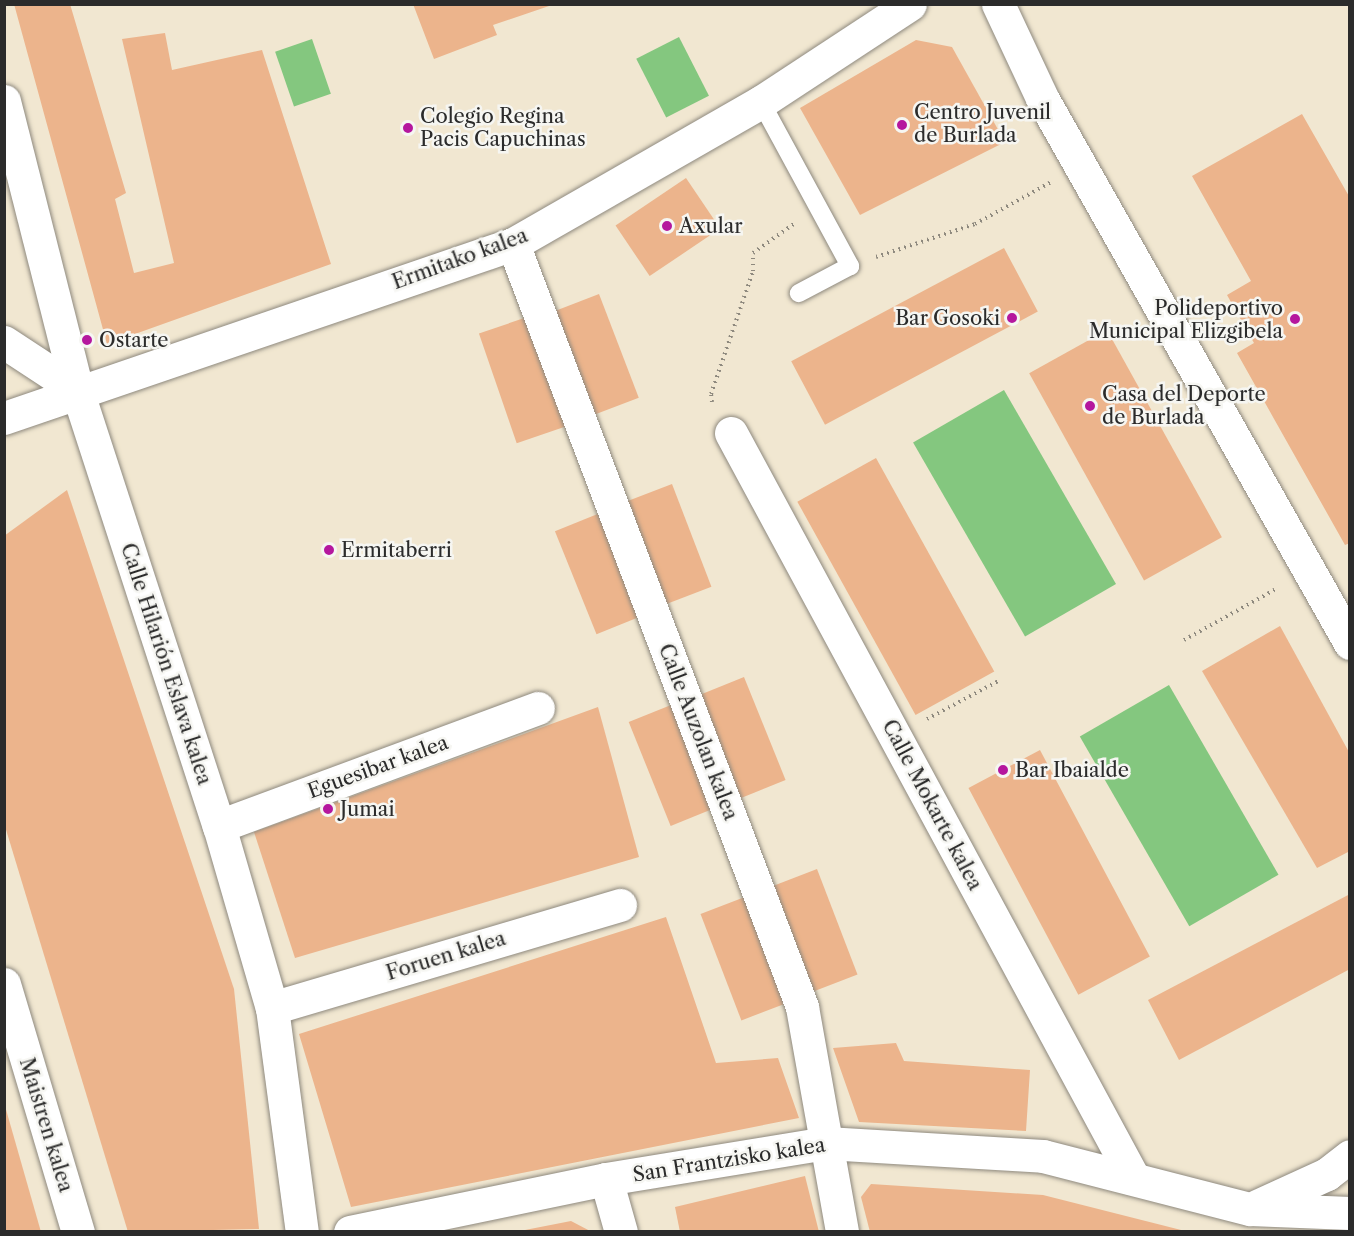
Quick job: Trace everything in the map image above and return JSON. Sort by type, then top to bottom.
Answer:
[{"type":"street","name":"Ermitako kalea","points":[[4,418],[78,390],[513,244],[761,102],[910,4]]},
{"type":"street","points":[[998,4],[1042,98],[1350,643]]},
{"type":"street","name":"Calle Hilarión Eslava kalea","points":[[4,101],[78,390],[219,826],[272,1008],[302,1232]]},
{"type":"street","name":"Calle Auzolan kalea","points":[[513,244],[802,1007],[842,1232]]},
{"type":"street","points":[[4,342],[78,390]]},
{"type":"street","name":"Calle Mokarte kalea","points":[[731,433],[1133,1177]]},
{"type":"street","name":"Eguesibar kalea","points":[[219,826],[537,708]]},
{"type":"street","name":"Foruen kalea","points":[[272,1008],[620,904]]},
{"type":"street","name":"Maistren kalea","points":[[4,984],[78,1232]]},
{"type":"street","name":"San Frantzisko kalea","points":[[350,1232],[606,1179],[826,1143],[1043,1156],[1133,1177],[1250,1209],[1350,1213]]},
{"type":"street","points":[[1250,1209],[1327,1174],[1350,1156]]},
{"type":"street","points":[[606,1179],[621,1232]]},
{"type":"lane","points":[[761,102],[850,266],[799,293]]},
{"type":"path","points":[[850,266],[975,224],[1080,166]]},
{"type":"path","points":[[731,433],[714,419],[711,394],[753,271],[753,253],[766,247],[817,206]]},
{"type":"path","points":[[1184,640],[1309,571]]},
{"type":"path","points":[[895,736],[1000,680]]},
{"type":"green space","points":[[679,37],[709,96],[666,118],[636,59]]},
{"type":"green space","points":[[312,39],[331,94],[294,107],[275,52]]},
{"type":"green space","points":[[1004,390],[1116,584],[1025,636],[913,442]]},
{"type":"green space","points":[[1169,685],[1278,875],[1189,926],[1080,736]]},
{"type":"building","points":[[14,4],[70,4],[126,193],[115,199],[134,273],[174,263],[122,39],[165,33],[172,70],[262,50],[331,264],[107,344]]},
{"type":"building","points":[[413,4],[552,5],[493,25],[497,35],[434,59]]},
{"type":"building","name":"Centro Juvenil de Burlada","points":[[916,40],[952,47],[1005,142],[860,215],[800,108]]},
{"type":"building","name":"Polideportivo Municipal Elizgibela","points":[[1302,114],[1350,198],[1350,543],[1345,545],[1237,353],[1254,343],[1227,295],[1251,281],[1192,176]]},
{"type":"building","name":"Axular","points":[[686,178],[720,229],[650,276],[616,226]]},
{"type":"building","points":[[1004,248],[1038,312],[825,425],[791,361]]},
{"type":"building","points":[[599,294],[639,398],[590,416],[550,313]]},
{"type":"building","points":[[530,316],[568,426],[517,443],[479,334]]},
{"type":"building","points":[[1107,330],[1222,537],[1144,580],[1029,373]]},
{"type":"building","points":[[876,458],[994,671],[916,715],[797,502]]},
{"type":"building","points":[[672,484],[711,587],[662,606],[623,503]]},
{"type":"building","points":[[67,490],[234,989],[259,1229],[128,1232],[4,823],[4,536]]},
{"type":"building","points":[[605,511],[647,614],[597,634],[555,531]]},
{"type":"building","points":[[1280,626],[1350,754],[1350,851],[1317,868],[1202,671]]},
{"type":"building","points":[[744,677],[786,780],[739,799],[698,696]]},
{"type":"building","points":[[676,703],[718,807],[671,826],[629,722]]},
{"type":"building","points":[[598,707],[639,857],[295,958],[254,832]]},
{"type":"building","points":[[1040,750],[1150,957],[1078,995],[968,788]]},
{"type":"building","points":[[817,869],[857,974],[811,992],[770,887]]},
{"type":"building","points":[[1350,894],[1350,969],[1179,1060],[1148,1000]]},
{"type":"building","points":[[750,895],[791,1001],[741,1020],[701,914]]},
{"type":"building","points":[[666,917],[716,1063],[778,1058],[799,1118],[351,1207],[299,1034]]},
{"type":"building","points":[[896,1043],[904,1061],[1030,1070],[1026,1131],[859,1122],[833,1048]]},
{"type":"building","points":[[5,1106],[41,1232],[4,1232]]},
{"type":"building","points":[[805,1176],[819,1232],[680,1232],[675,1207]]},
{"type":"building","points":[[871,1184],[1043,1195],[1189,1232],[870,1232],[861,1197]]},
{"type":"building","points":[[571,1221],[592,1232],[525,1232],[525,1230]]},
{"type":"place","name":"Centro Juvenil de Burlada","points":[[902,125]]},
{"type":"place","name":"Colegio Regina Pacis Capuchinas","points":[[408,128]]},
{"type":"place","name":"Axular","points":[[667,226]]},
{"type":"place","name":"Bar Gosoki","points":[[1012,318]]},
{"type":"place","name":"Polideportivo Municipal Elizgibela","points":[[1295,319]]},
{"type":"place","name":"Ostarte","points":[[87,340]]},
{"type":"place","name":"Casa del Deporte de Burlada","points":[[1090,406]]},
{"type":"place","name":"Ermitaberri","points":[[329,550]]},
{"type":"place","name":"Bar Ibaialde","points":[[1003,770]]},
{"type":"place","name":"Jumai","points":[[328,809]]}]
